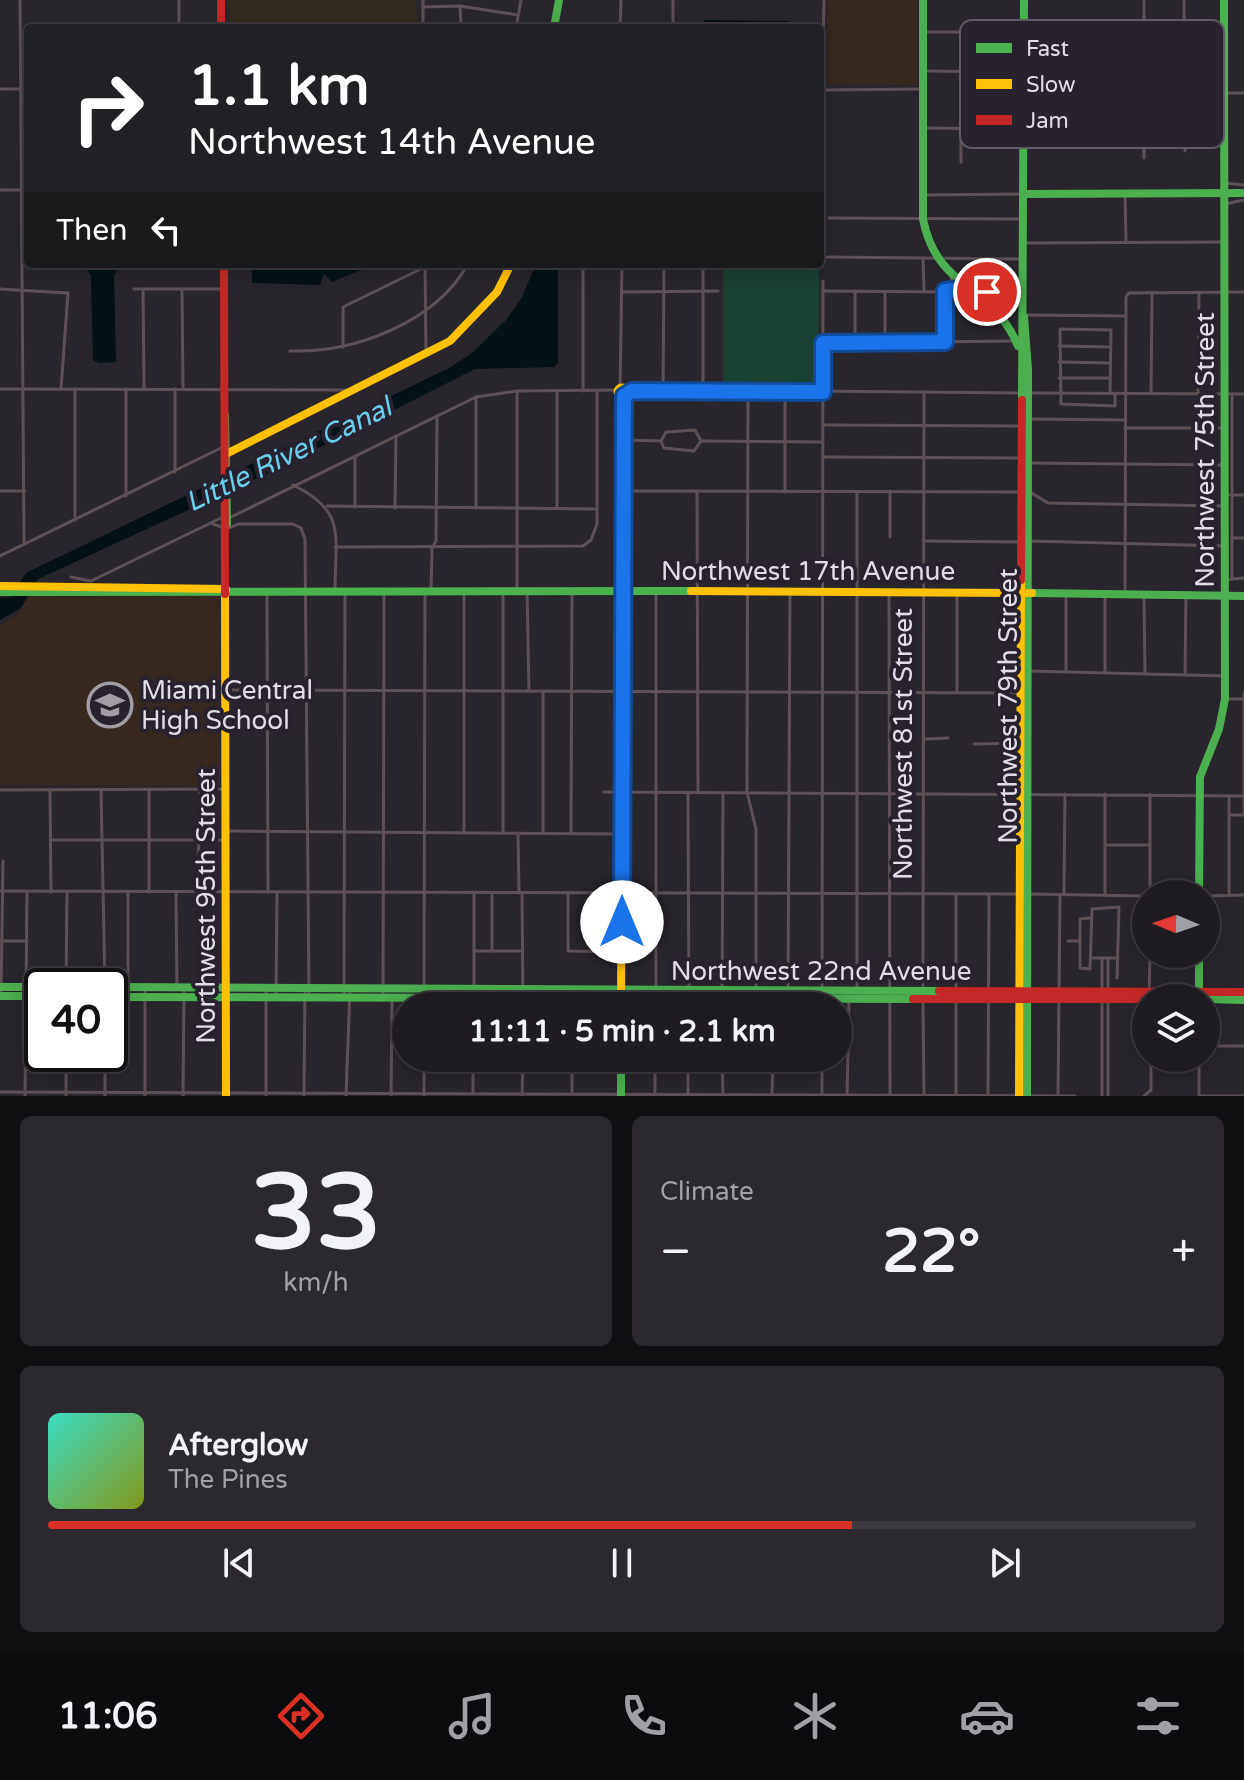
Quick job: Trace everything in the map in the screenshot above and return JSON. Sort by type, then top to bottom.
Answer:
[{"type":"main road","points":[[221,0],[221,24]]},
{"type":"main road","points":[[555,24],[559,0]]},
{"type":"main road","points":[[923,0],[923,219],[929,248],[951,277],[1003,315],[1017,340],[1020,354]]},
{"type":"main road","name":"Northwest 75th Street","points":[[1199,880],[1199,795],[1204,765],[1219,729],[1225,699],[1225,596],[1229,579],[1225,546],[1228,394],[1224,0]]},
{"type":"main road","name":"Northwest 79th Street","points":[[1024,148],[1024,316],[1020,354],[1024,393]]},
{"type":"main road","points":[[1024,194],[1225,188],[1244,193]]},
{"type":"main road","name":"Northwest 95th Street","points":[[224,268],[226,1094]]},
{"type":"main road","points":[[226,450],[450,341],[480,314],[497,292],[509,268]]},
{"type":"main road","name":"Northwest 79th Street","points":[[1019,1096],[1024,948],[1024,393],[1027,321],[1024,316]]},
{"type":"main road","points":[[621,992],[622,392]]},
{"type":"main road","name":"Northwest 95th Street","points":[[226,492],[229,507],[227,521]]},
{"type":"main road","name":"Northwest 17th Avenue","points":[[0,586],[14,589],[923,591],[1244,596]]},
{"type":"main road","name":"Northwest 17th Avenue","points":[[110,589],[135,592],[156,588]]},
{"type":"main road","name":"Northwest 17th Avenue","points":[[0,592],[14,589]]},
{"type":"main road","name":"Northwest 22nd Avenue","points":[[128,987],[145,992]]},
{"type":"main road","name":"Northwest 22nd Avenue","points":[[128,994],[182,991],[392,995]]},
{"type":"main road","name":"Northwest 22nd Avenue","points":[[788,991],[792,992]]},
{"type":"main road","points":[[1,992],[24,992]]},
{"type":"main road","name":"Northwest 22nd Avenue","points":[[1220,994],[1244,992]]},
{"type":"main road","name":"Northwest 79th Street","points":[[1023,995],[1027,1096]]},
{"type":"main road","name":"Northwest 22nd Avenue","points":[[853,996],[1132,996]]},
{"type":"main road","points":[[1220,999],[1244,1000]]},
{"type":"main road","points":[[1019,1043],[1027,1065]]},
{"type":"main road","points":[[621,1072],[621,1095]]},
{"type":"street","points":[[20,0],[24,544]]},
{"type":"street","points":[[179,0],[179,24]]},
{"type":"street","points":[[423,0],[423,24]]},
{"type":"street","points":[[517,24],[521,0]]},
{"type":"street","points":[[620,24],[621,0]]},
{"type":"street","points":[[673,0],[673,24]]},
{"type":"street","points":[[824,0],[824,24]]},
{"type":"street","points":[[423,7],[460,6],[518,15]]},
{"type":"street","points":[[460,6],[461,24]]},
{"type":"street","points":[[923,32],[960,32]]},
{"type":"street","points":[[923,71],[960,71]]},
{"type":"street","points":[[0,89],[21,89]]},
{"type":"street","points":[[824,90],[923,89]]},
{"type":"street","points":[[1224,93],[1244,93]]},
{"type":"street","points":[[923,128],[960,129]]},
{"type":"street","points":[[961,148],[961,162]]},
{"type":"street","points":[[1144,148],[1144,158]]},
{"type":"street","points":[[1225,188],[1244,185]]},
{"type":"street","points":[[0,190],[22,190]]},
{"type":"street","points":[[1125,192],[1126,242]]},
{"type":"street","points":[[923,195],[1024,194]]},
{"type":"street","points":[[1225,204],[1244,200]]},
{"type":"street","points":[[829,218],[1024,219]]},
{"type":"street","points":[[1024,243],[1225,242]]},
{"type":"street","points":[[924,291],[923,258],[929,248]]},
{"type":"street","points":[[827,257],[1024,259]]},
{"type":"street","points":[[343,348],[343,307],[419,268]]},
{"type":"street","points":[[425,268],[426,354]]},
{"type":"street","points":[[290,351],[343,348],[425,310],[453,287],[465,268]]},
{"type":"street","points":[[583,268],[583,391]]},
{"type":"street","points":[[622,268],[622,392]]},
{"type":"street","points":[[663,391],[664,268]]},
{"type":"street","points":[[703,268],[703,391]]},
{"type":"street","points":[[945,342],[947,292],[954,286],[951,277]]},
{"type":"street","points":[[822,992],[823,281]]},
{"type":"street","points":[[823,291],[947,292],[966,288]]},
{"type":"street","points":[[0,289],[68,293],[61,389]]},
{"type":"street","points":[[134,289],[224,289]]},
{"type":"street","points":[[143,289],[144,389]]},
{"type":"street","points":[[182,290],[183,389]]},
{"type":"street","points":[[622,292],[718,291]]},
{"type":"street","points":[[855,291],[855,343]]},
{"type":"street","points":[[885,291],[885,343]]},
{"type":"street","points":[[982,297],[989,291],[1024,291]]},
{"type":"street","points":[[1125,594],[1127,294],[1244,292]]},
{"type":"street","points":[[1151,394],[1152,293]]},
{"type":"street","points":[[1198,394],[1199,293]]},
{"type":"street","points":[[1024,316],[1125,316]]},
{"type":"street","points":[[1060,329],[1111,330],[1110,378],[1115,406],[1064,406],[1059,393],[1059,346],[1060,329]]},
{"type":"street","points":[[823,343],[1017,340]]},
{"type":"street","points":[[1059,346],[1111,347]]},
{"type":"street","points":[[1059,362],[1110,363]]},
{"type":"street","points":[[1059,378],[1110,378]]},
{"type":"street","points":[[0,389],[353,390]]},
{"type":"street","points":[[75,389],[75,520]]},
{"type":"street","points":[[126,389],[126,496]]},
{"type":"street","points":[[175,389],[175,472]]},
{"type":"street","points":[[327,390],[329,402]]},
{"type":"street","points":[[227,521],[239,511],[476,397],[517,391],[1244,394]]},
{"type":"street","points":[[517,391],[517,549],[529,691]]},
{"type":"street","points":[[557,391],[557,508]]},
{"type":"street","points":[[335,547],[575,549],[591,540],[597,524],[597,391]]},
{"type":"street","points":[[748,392],[747,792],[756,829],[756,992]]},
{"type":"street","points":[[785,392],[785,492]]},
{"type":"street","name":"Northwest 81st Street","points":[[924,392],[924,1096]]},
{"type":"street","points":[[1228,394],[1228,495],[1232,538],[1229,579],[1244,578]]},
{"type":"street","points":[[476,397],[476,508]]},
{"type":"street","points":[[424,992],[425,691],[428,590],[432,548],[436,541],[437,416]]},
{"type":"street","points":[[823,425],[924,426],[1125,420]]},
{"type":"street","points":[[1125,428],[1225,428]]},
{"type":"street","points":[[661,441],[666,432],[695,430],[701,441]]},
{"type":"street","points":[[395,508],[396,436]]},
{"type":"street","points":[[622,440],[661,441],[669,451],[694,451],[701,441]]},
{"type":"street","points":[[701,441],[823,442]]},
{"type":"street","points":[[213,454],[226,450]]},
{"type":"street","points":[[0,556],[226,450]]},
{"type":"street","points":[[355,456],[355,507]]},
{"type":"street","points":[[823,457],[1225,465]]},
{"type":"street","points":[[293,485],[327,506],[597,509]]},
{"type":"street","points":[[0,491],[25,491]]},
{"type":"street","points":[[622,491],[1024,492],[1048,503],[1225,506]]},
{"type":"street","points":[[697,491],[698,793]]},
{"type":"street","points":[[890,491],[890,537]]},
{"type":"street","points":[[847,1096],[857,893],[857,492]]},
{"type":"street","points":[[1228,495],[1244,495]]},
{"type":"street","points":[[327,506],[333,517],[345,691],[347,1094]]},
{"type":"street","points":[[229,507],[239,511]]},
{"type":"street","points":[[213,524],[227,521],[238,524]]},
{"type":"street","points":[[71,577],[91,581],[213,524],[227,521],[238,524],[288,523],[301,528],[306,549],[307,590],[308,893],[304,1095]]},
{"type":"street","points":[[1232,538],[1244,538]]},
{"type":"street","points":[[923,541],[1225,546]]},
{"type":"street","points":[[267,589],[268,892]]},
{"type":"street","points":[[384,590],[383,892],[391,1095]]},
{"type":"street","points":[[464,590],[464,833]]},
{"type":"street","points":[[503,590],[503,833]]},
{"type":"street","points":[[571,833],[572,591]]},
{"type":"street","points":[[656,591],[656,992]]},
{"type":"street","points":[[788,991],[790,591]]},
{"type":"street","points":[[889,591],[890,1095]]},
{"type":"street","points":[[957,592],[957,692]]},
{"type":"street","points":[[1066,593],[1066,672]]},
{"type":"street","points":[[1105,593],[1105,672]]},
{"type":"street","points":[[1144,594],[1145,673]]},
{"type":"street","points":[[1185,675],[1186,595]]},
{"type":"street","points":[[1024,671],[1226,676]]},
{"type":"street","points":[[227,690],[1024,693]]},
{"type":"street","points":[[543,692],[543,833]]},
{"type":"street","points":[[1225,699],[1244,696],[1244,815],[1229,815]]},
{"type":"street","points":[[923,739],[948,738]]},
{"type":"street","points":[[974,744],[1024,743]]},
{"type":"street","points":[[149,789],[149,892]]},
{"type":"street","points":[[198,873],[200,789]]},
{"type":"street","points":[[0,790],[227,789]]},
{"type":"street","points":[[50,790],[51,892]]},
{"type":"street","points":[[101,790],[107,968]]},
{"type":"street","points":[[604,792],[1244,796]]},
{"type":"street","points":[[688,792],[689,992]]},
{"type":"street","points":[[722,992],[723,793]]},
{"type":"street","points":[[1058,1096],[1059,947],[1065,794]]},
{"type":"street","points":[[1105,794],[1105,895]]},
{"type":"street","points":[[1149,880],[1150,794]]},
{"type":"street","points":[[1229,796],[1229,895]]},
{"type":"street","points":[[51,840],[199,841],[267,831],[622,834]]},
{"type":"street","points":[[518,833],[523,992]]},
{"type":"street","points":[[1105,845],[1150,845]]},
{"type":"street","points":[[1,992],[3,861]]},
{"type":"street","points":[[1,891],[1132,895]]},
{"type":"street","points":[[26,968],[27,891]]},
{"type":"street","points":[[66,968],[67,892]]},
{"type":"street","points":[[128,892],[128,968]]},
{"type":"street","points":[[176,892],[182,991],[183,1094]]},
{"type":"street","points":[[266,1094],[277,892]]},
{"type":"street","points":[[474,893],[474,992]]},
{"type":"street","points":[[492,893],[492,951]]},
{"type":"street","points":[[568,893],[568,951],[622,952]]},
{"type":"street","points":[[956,894],[956,1096]]},
{"type":"street","points":[[988,1096],[989,895]]},
{"type":"street","points":[[1220,895],[1244,895]]},
{"type":"street","points":[[1089,918],[1080,919],[1080,968],[1090,969],[1089,918],[1096,907],[1119,907],[1117,978]]},
{"type":"street","points":[[1,941],[27,941]]},
{"type":"street","points":[[1068,941],[1080,941]]},
{"type":"street","points":[[474,951],[522,951]]},
{"type":"street","points":[[1090,958],[1118,958]]},
{"type":"street","points":[[1102,958],[1108,1096]]},
{"type":"street","points":[[1102,1096],[1108,958]]},
{"type":"street","points":[[145,992],[145,1095]]},
{"type":"street","points":[[1220,1046],[1244,1046]]},
{"type":"street","points":[[25,1072],[25,1094]]},
{"type":"street","points":[[66,1072],[66,1094]]},
{"type":"street","points":[[105,1072],[105,1095]]},
{"type":"street","points":[[424,1072],[424,1094]]},
{"type":"street","points":[[473,1072],[473,1093]]},
{"type":"street","points":[[522,1095],[523,1072]]},
{"type":"street","points":[[572,1072],[572,1094]]},
{"type":"street","points":[[655,1072],[655,1096]]},
{"type":"street","points":[[688,1072],[688,1096]]},
{"type":"street","points":[[722,1072],[723,1095]]},
{"type":"street","points":[[772,1096],[773,1072]]},
{"type":"street","points":[[822,1072],[822,1095]]},
{"type":"street","points":[[1146,1096],[1149,1072]]},
{"type":"street","points":[[1199,1072],[1199,1096],[1244,1096]]},
{"type":"street","points":[[0,1092],[105,1095],[1075,1096]]},
{"type":"shaded area","points":[[228,0],[415,0],[418,24],[229,24]]},
{"type":"shaded area","points":[[827,0],[918,0],[917,85],[828,85]]},
{"type":"shaded area","name":"Miami Central High School","points":[[28,595],[220,596],[220,786],[0,785],[0,625],[15,617]]},
{"type":"green space","points":[[723,268],[819,268],[818,386],[723,388]]},
{"type":"water","points":[[705,20],[789,21],[790,24],[702,24]]},
{"type":"water","points":[[74,268],[133,268],[118,269],[114,275],[116,362],[99,363],[93,360],[91,276],[87,270]]},
{"type":"water","points":[[252,268],[365,268],[332,282],[324,274],[320,285],[252,283]]},
{"type":"water","name":"Little River Canal","points":[[534,268],[558,268],[558,363],[554,367],[475,369],[273,471],[38,579],[21,608],[0,620],[0,598],[10,597],[26,573],[449,368],[472,353],[506,320],[522,297]]},
{"type":"traffic: fast","points":[[555,24],[559,0]]},
{"type":"traffic: fast","points":[[923,0],[923,219],[930,243],[940,260],[995,310],[1018,346]]},
{"type":"traffic: fast","points":[[1024,0],[1024,20]]},
{"type":"traffic: fast","points":[[1199,880],[1200,777],[1219,729],[1225,699],[1224,1]]},
{"type":"traffic: fast","points":[[1022,400],[1023,148]]},
{"type":"traffic: fast","points":[[1024,194],[1244,193]]},
{"type":"traffic: fast","points":[[1024,317],[1028,369],[1027,1096]]},
{"type":"traffic: fast","points":[[622,749],[624,396]]},
{"type":"traffic: fast","points":[[225,415],[227,524]]},
{"type":"traffic: fast","points":[[0,592],[691,591]]},
{"type":"traffic: fast","points":[[1032,593],[1244,596]]},
{"type":"traffic: fast","points":[[1199,968],[1199,984]]},
{"type":"traffic: fast","points":[[0,987],[24,987]]},
{"type":"traffic: fast","points":[[128,987],[939,991]]},
{"type":"traffic: fast","points":[[0,996],[24,996]]},
{"type":"traffic: fast","points":[[128,997],[913,999]]},
{"type":"traffic: fast","points":[[1220,999],[1244,1000]]},
{"type":"traffic: fast","points":[[621,1072],[621,1096]]},
{"type":"traffic: slow","points":[[228,453],[450,341],[497,292],[509,268]]},
{"type":"traffic: slow","points":[[622,388],[626,392],[622,396],[618,392],[622,388]]},
{"type":"traffic: slow","points":[[1019,1096],[1021,580]]},
{"type":"traffic: slow","points":[[0,586],[226,589]]},
{"type":"traffic: slow","points":[[691,591],[1032,593]]},
{"type":"traffic: slow","points":[[225,594],[226,1096]]},
{"type":"traffic: slow","points":[[621,992],[622,749]]},
{"type":"traffic: jam","points":[[221,0],[221,24]]},
{"type":"traffic: jam","points":[[224,268],[225,594]]},
{"type":"traffic: jam","points":[[1021,580],[1022,400]]},
{"type":"traffic: jam","points":[[939,991],[1244,992]]},
{"type":"traffic: jam","points":[[913,999],[1132,999]]},
{"type":"place","name":"Miami Central High School","points":[[110,705]]},
{"type":"route","points":[[622,922],[624,396],[632,391],[823,392],[823,343],[945,342],[945,291],[966,288],[982,297],[987,292]]}]
